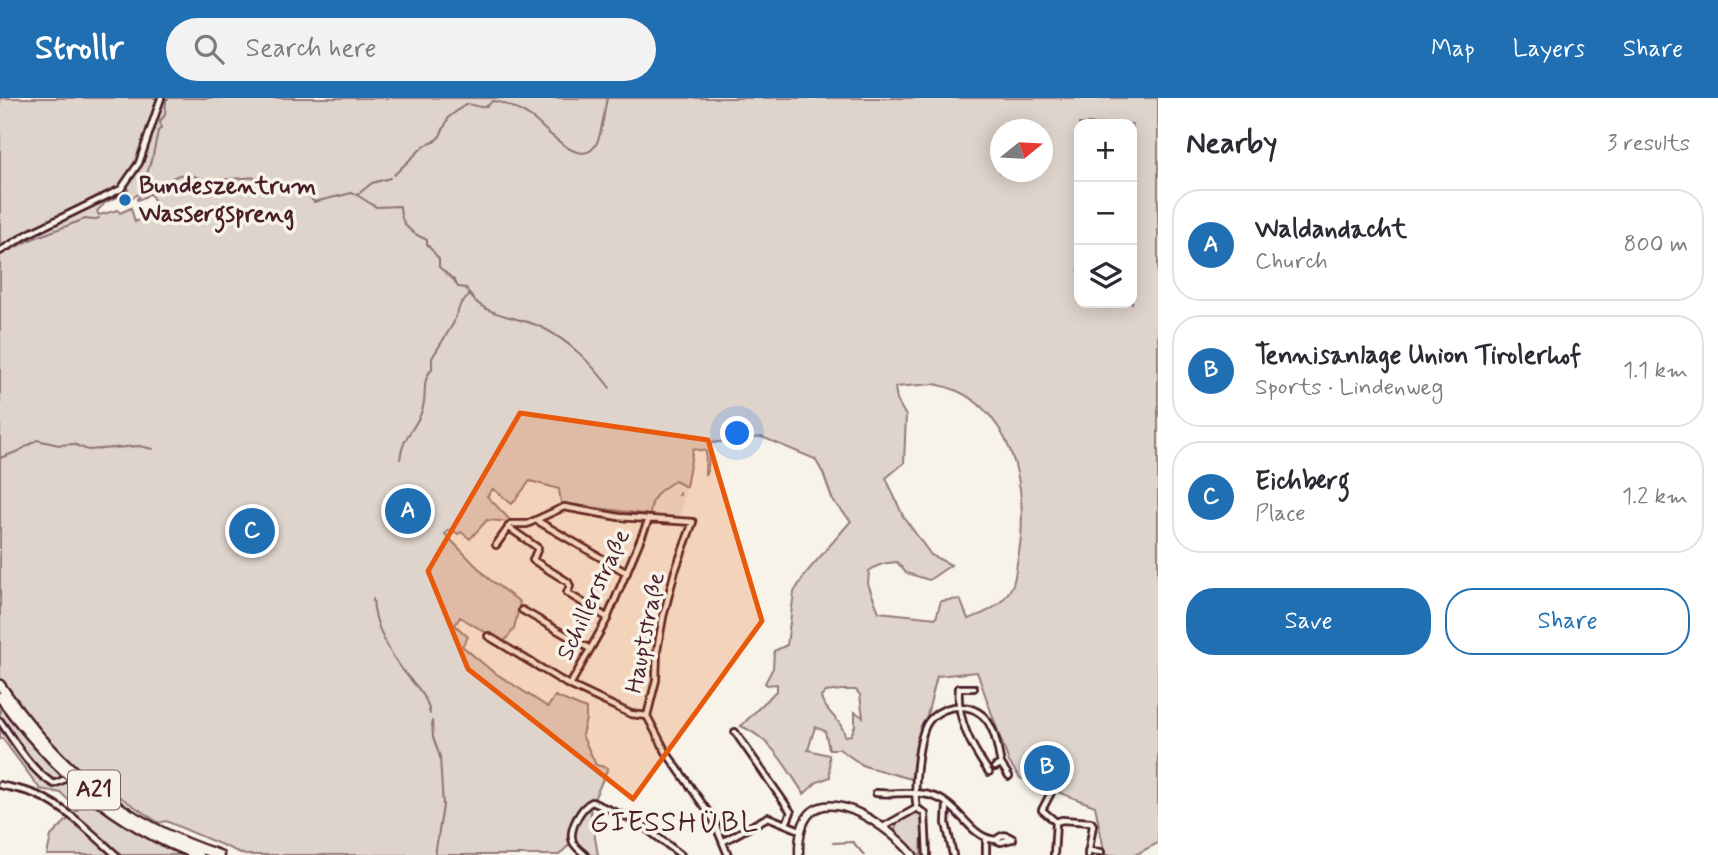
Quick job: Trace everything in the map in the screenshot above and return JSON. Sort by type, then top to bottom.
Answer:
[{"type":"highway","name":"A21","points":[[0,685],[44,743],[83,781],[157,830],[219,855]]},
{"type":"highway","name":"A21","points":[[0,698],[39,748],[78,786],[126,821],[198,855]]},
{"type":"main road","points":[[799,855],[800,830],[807,817],[817,808],[830,804],[849,807],[883,827],[914,855]]},
{"type":"street","points":[[0,251],[30,233],[121,189],[139,163],[161,98]]},
{"type":"street","points":[[496,545],[511,524],[527,524],[564,507],[619,517],[649,518]]},
{"type":"street","name":"Hauptstraße","points":[[649,518],[694,523],[675,571],[663,617],[657,651],[656,680],[647,716],[666,752],[713,819],[728,855]]},
{"type":"street","name":"Schillerstraße","points":[[570,685],[608,618],[649,518]]},
{"type":"street","points":[[536,520],[627,573]]},
{"type":"street","points":[[508,527],[538,548],[533,559],[568,582],[570,586],[567,593],[608,618]]},
{"type":"street","points":[[522,610],[590,649]]},
{"type":"street","points":[[488,636],[570,685],[631,714],[647,716]]},
{"type":"street","points":[[974,688],[960,688],[960,706],[967,735],[989,772]]},
{"type":"street","points":[[927,855],[925,814],[917,808],[915,793],[915,775],[926,724],[938,713],[960,706],[974,710],[987,719],[994,733],[1001,764],[1009,776]]},
{"type":"street","points":[[0,721],[33,765],[49,781],[54,784],[63,780]]},
{"type":"street","points":[[735,732],[791,812],[786,824]]},
{"type":"street","points":[[995,767],[1001,764]]},
{"type":"street","points":[[1056,822],[1042,810],[1057,781]]},
{"type":"street","points":[[0,785],[38,795],[68,815],[116,855]]},
{"type":"street","points":[[876,793],[934,796],[947,804],[986,840],[996,840]]},
{"type":"street","points":[[585,855],[575,846],[572,835],[581,809],[589,803],[638,821],[681,855]]},
{"type":"street","points":[[947,804],[946,823],[953,855]]},
{"type":"street","points":[[883,827],[917,808]]},
{"type":"street","points":[[724,841],[768,817],[800,830]]},
{"type":"street","points":[[1056,822],[1062,820],[1094,823],[1088,853],[1101,852]]},
{"type":"street","points":[[1054,855],[1056,822]]},
{"type":"street","points":[[986,840],[986,855]]},
{"type":"highlighted area","points":[[520,413],[708,440],[762,621],[633,799],[468,669],[428,571]]},
{"type":"shaded area","points":[[0,98],[162,98],[161,107],[165,98],[1158,98],[1158,843],[1135,855],[1105,855],[1095,806],[1020,778],[1009,762],[977,672],[937,676],[911,779],[864,766],[839,749],[829,749],[825,731],[815,727],[808,750],[829,755],[830,777],[817,782],[804,794],[770,746],[741,726],[777,690],[777,684],[765,683],[773,668],[774,651],[787,645],[794,592],[806,573],[851,521],[833,501],[815,459],[762,437],[711,443],[707,474],[706,451],[693,449],[686,487],[675,481],[664,487],[654,498],[650,515],[561,503],[559,489],[530,481],[512,504],[493,489],[487,496],[512,522],[487,520],[470,539],[451,529],[445,534],[489,579],[520,602],[514,629],[503,643],[460,617],[455,625],[468,637],[462,646],[492,671],[548,707],[555,696],[586,709],[582,735],[596,765],[608,768],[590,808],[598,855],[587,855],[577,844],[570,844],[559,855],[245,855],[166,821],[159,823],[88,778],[54,747],[0,678]],"holes":[[[139,163],[125,187],[128,190],[125,193],[130,199],[147,189],[156,203],[156,212],[135,222],[131,208],[120,213],[118,210],[99,215],[97,211],[106,202],[120,196],[117,190]],[[934,384],[961,393],[982,408],[999,428],[1010,451],[1018,477],[1021,505],[1021,532],[1015,578],[1010,591],[1000,602],[975,617],[968,619],[960,599],[941,601],[936,618],[879,612],[868,584],[869,571],[885,563],[897,562],[906,573],[929,580],[951,565],[931,555],[903,516],[886,478],[904,463],[906,416],[897,400],[895,387]],[[856,690],[860,695],[863,717],[855,712],[855,726],[851,735],[845,736],[841,725],[823,703],[821,697],[826,692]]]},
{"type":"shaded area","points":[[675,481],[686,487],[680,518],[650,515],[651,502],[663,488]]},
{"type":"shaded area","points":[[0,707],[39,754],[82,794],[129,827],[184,855],[47,855],[51,836],[78,809],[61,793],[40,789],[2,738],[0,739]]},
{"type":"shaded area","points":[[914,810],[923,816],[921,855],[916,855],[895,833],[896,822]]},
{"type":"waterway","points":[[153,155],[161,128],[160,121],[165,115],[166,100],[169,98]]},
{"type":"waterway","points":[[394,175],[424,146],[434,142],[449,117],[466,104],[486,107],[496,101],[507,105],[532,118],[571,150],[588,152],[595,146],[599,136],[607,98]]},
{"type":"waterway","points":[[137,199],[145,190],[144,184],[152,157]]},
{"type":"waterway","points":[[137,200],[168,180],[184,174],[203,181],[258,177],[309,196],[314,202],[352,193],[357,195],[372,183],[390,178]]},
{"type":"waterway","points":[[357,195],[376,207],[400,206],[404,223],[411,231],[427,240],[427,244],[439,259],[439,267],[458,287],[466,288],[472,298],[489,310],[541,327],[561,339],[587,361],[610,388]]},
{"type":"waterway","points":[[0,255],[32,239],[85,219],[99,218]]},
{"type":"waterway","points":[[400,459],[404,443],[423,407],[425,383],[432,369],[432,358],[453,324],[461,303],[469,296]]},
{"type":"waterway","points":[[0,458],[37,440],[59,445],[73,444],[88,450],[139,446],[153,449]]},
{"type":"waterway","points":[[677,495],[680,495],[679,492]]},
{"type":"waterway","points":[[373,599],[383,638],[399,665],[424,696],[430,714]]},
{"type":"waterway","points":[[432,721],[433,737],[440,757],[443,806],[435,855]]},
{"type":"waterway","points":[[833,843],[853,842],[864,855]]},
{"type":"place","name":"Bundeszentrum Wassergspreng","points":[[125,200]]},
{"type":"place","name":"Waldandacht","points":[[408,511]]},
{"type":"place","name":"Eichberg","points":[[252,531]]},
{"type":"place","name":"Tennisanlage Union Tirolerhof","points":[[1047,768]]},
{"type":"district","name":"GIESSHÜBL","points":[[675,823]]}]
